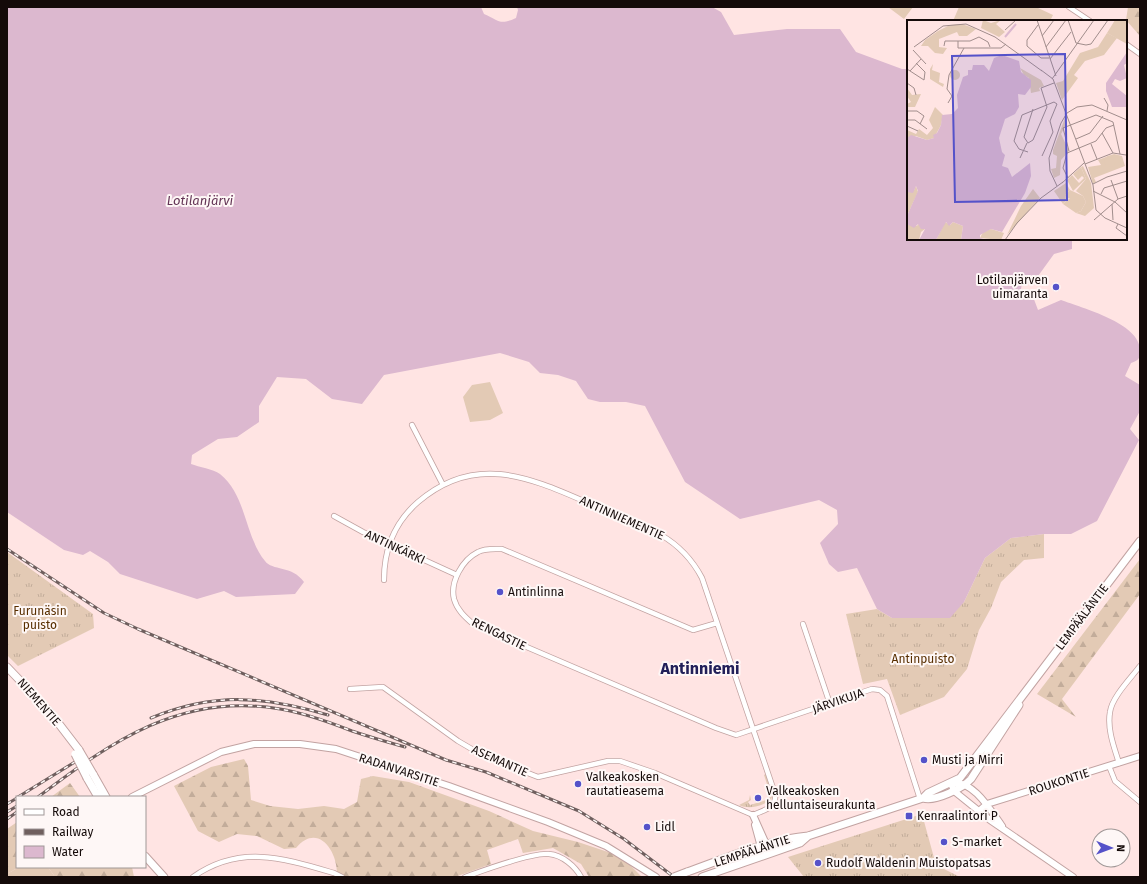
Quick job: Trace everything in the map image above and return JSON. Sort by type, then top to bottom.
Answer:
[{"type":"main road","name":"LEMPÄÄLÄNTIE","points":[[674,877],[764,846],[796,837],[808,836],[921,798],[965,774],[1140,541]]},
{"type":"main road","name":"NIEMENTIE","points":[[7,667],[49,711],[70,739],[90,776],[98,796]]},
{"type":"main road","name":"LEMPÄÄLÄNTIE","points":[[921,798],[930,799],[954,791],[966,785],[1012,719],[1026,693]]},
{"type":"main road","name":"NIEMENTIE","points":[[90,776],[105,796]]},
{"type":"main road","name":"LEMPÄÄLÄNTIE","points":[[702,877],[800,843],[808,836]]},
{"type":"main road","points":[[146,857],[164,877]]},
{"type":"street","points":[[1069,7],[1088,20]]},
{"type":"street","points":[[1127,45],[1140,54]]},
{"type":"street","points":[[412,425],[442,486]]},
{"type":"street","name":"ANTINNIEMENTIE","points":[[384,580],[390,543],[397,525],[408,511],[427,494],[442,486],[456,480],[474,476],[499,474],[518,476],[540,482],[661,534],[674,542],[694,563],[702,578],[776,798],[772,806],[753,815]]},
{"type":"street","name":"ANTINKÄRKI","points":[[334,516],[363,532],[390,543],[457,575]]},
{"type":"street","name":"RENGASTIE","points":[[717,623],[693,630],[502,549],[478,552],[468,560],[457,575],[454,586],[454,599],[461,613],[472,624],[716,728],[736,735],[754,730]]},
{"type":"street","points":[[803,624],[830,704]]},
{"type":"street","points":[[1118,763],[1109,730],[1110,711],[1118,694],[1140,666]]},
{"type":"street","name":"ASEMANTIE","points":[[350,689],[383,687],[458,741],[482,755],[538,777],[608,761],[620,761],[655,773],[753,815]]},
{"type":"street","name":"JÄRVIKUJA","points":[[754,730],[872,689],[880,690],[884,692],[921,798]]},
{"type":"street","name":"RADANVARSITIE","points":[[135,796],[221,752],[254,744],[300,744],[336,749],[449,786],[541,820],[606,846],[656,877]]},
{"type":"street","name":"ROUKONTIE","points":[[979,811],[987,804],[1140,756]]},
{"type":"street","points":[[1109,766],[1115,781],[1140,802]]},
{"type":"street","points":[[1002,826],[987,804],[966,785],[960,782],[951,783],[954,791],[979,811],[1073,877]]},
{"type":"street","points":[[753,815],[764,846],[770,853]]},
{"type":"street","points":[[465,877],[501,864],[548,853],[565,860],[581,877]]},
{"type":"street","points":[[193,877],[222,861],[235,858],[253,857],[278,858],[334,873],[342,877]]},
{"type":"green space","points":[[888,7],[913,7],[904,19]]},
{"type":"green space","points":[[959,7],[1036,7],[1053,15],[1050,20],[953,20]]},
{"type":"green space","points":[[1128,7],[1140,7],[1140,36],[1127,20]]},
{"type":"green space","points":[[490,382],[503,413],[490,420],[470,422],[463,397],[472,385]]},
{"type":"green space","name":"Antinpuisto","points":[[1044,534],[1044,558],[1024,560],[1001,582],[991,608],[979,630],[967,669],[944,697],[900,715],[887,679],[863,684],[846,614],[877,609],[892,618],[964,602],[985,558],[1011,538]]},
{"type":"green space","name":"Furunäsin puisto","points":[[7,552],[93,614],[94,628],[18,666],[7,655]]},
{"type":"green space","points":[[1140,559],[1140,594],[1062,699],[1076,717],[1037,694]]},
{"type":"green space","points":[[244,759],[248,766],[251,800],[270,806],[298,809],[324,806],[344,809],[357,802],[361,779],[373,776],[409,782],[489,811],[533,831],[578,842],[611,853],[629,864],[642,877],[589,877],[581,864],[553,848],[523,853],[518,839],[487,850],[491,864],[455,877],[346,877],[337,874],[334,856],[330,848],[318,839],[311,838],[304,841],[296,848],[284,849],[257,836],[237,834],[219,842],[198,831],[174,786],[211,767]]},
{"type":"green space","points":[[766,774],[772,798],[769,801],[757,806],[747,807],[739,805],[749,800],[750,795],[751,800],[748,802],[750,805],[766,800],[771,796],[764,775]]},
{"type":"green space","points":[[70,783],[79,796],[52,796]]},
{"type":"green space","points":[[922,814],[936,865],[960,877],[804,877],[788,857]]},
{"type":"green space","points":[[16,823],[16,868],[17,868],[7,874],[7,829]]},
{"type":"green space","points":[[17,868],[49,868],[55,877],[7,877],[7,874]]},
{"type":"green space","points":[[29,868],[43,868],[46,877],[10,877],[9,873]]},
{"type":"green space","points":[[49,868],[132,868],[134,877],[55,877]]},
{"type":"water","name":"Lotilanjärvi","points":[[7,7],[481,7],[484,14],[496,20],[506,22],[516,18],[518,10],[517,7],[712,7],[721,12],[734,35],[787,29],[840,29],[856,52],[902,69],[907,69],[907,240],[1072,240],[1072,249],[1054,254],[1033,283],[1022,283],[1021,289],[1032,294],[1038,310],[1061,300],[1095,312],[1121,324],[1131,332],[1137,340],[1140,350],[1139,357],[1131,363],[1125,376],[1140,385],[1140,411],[1130,429],[1139,440],[1097,521],[1071,534],[1044,534],[1011,538],[985,558],[964,602],[950,618],[892,618],[877,609],[857,568],[838,572],[829,564],[820,543],[838,524],[837,510],[819,500],[740,519],[685,482],[645,406],[626,402],[600,402],[588,399],[576,381],[558,375],[540,373],[529,362],[500,353],[384,375],[362,404],[332,399],[306,379],[277,377],[259,406],[259,422],[237,437],[218,439],[192,455],[191,464],[217,472],[229,483],[241,504],[258,551],[265,561],[272,566],[294,573],[304,582],[295,594],[236,597],[224,591],[197,599],[120,574],[108,562],[90,551],[83,555],[64,550],[7,512]]},
{"type":"railway","points":[[7,549],[104,613],[138,629],[446,760],[486,772],[579,811],[624,839],[674,877]]},
{"type":"railway","points":[[151,718],[196,704],[239,700],[282,704],[328,715]]},
{"type":"railway","points":[[39,796],[93,757],[121,740],[150,726],[180,715],[211,708],[244,706],[280,709],[317,718],[405,747]]},
{"type":"railway","points":[[20,796],[83,757]]},
{"type":"railway","points":[[7,804],[16,799]]},
{"type":"railway","points":[[7,812],[16,807]]},
{"type":"railway","points":[[7,819],[16,813]]},
{"type":"place","name":"Lotilanjärven uimaranta","points":[[1056,287]]},
{"type":"place","name":"Antinlinna","points":[[500,592]]},
{"type":"place","name":"Musti ja Mirri","points":[[924,760]]},
{"type":"place","name":"Valkeakosken rautatieasema","points":[[578,784]]},
{"type":"place","name":"Valkeakosken helluntaiseurakunta","points":[[758,798]]},
{"type":"place","name":"Kenraalintori P","points":[[909,816]]},
{"type":"place","name":"Lidl","points":[[647,827]]},
{"type":"place","name":"S-market","points":[[944,842]]},
{"type":"place","name":"Rudolf Waldenin Muistopatsas","points":[[818,863]]},
{"type":"district","name":"Antinniemi","points":[[700,668]]}]
